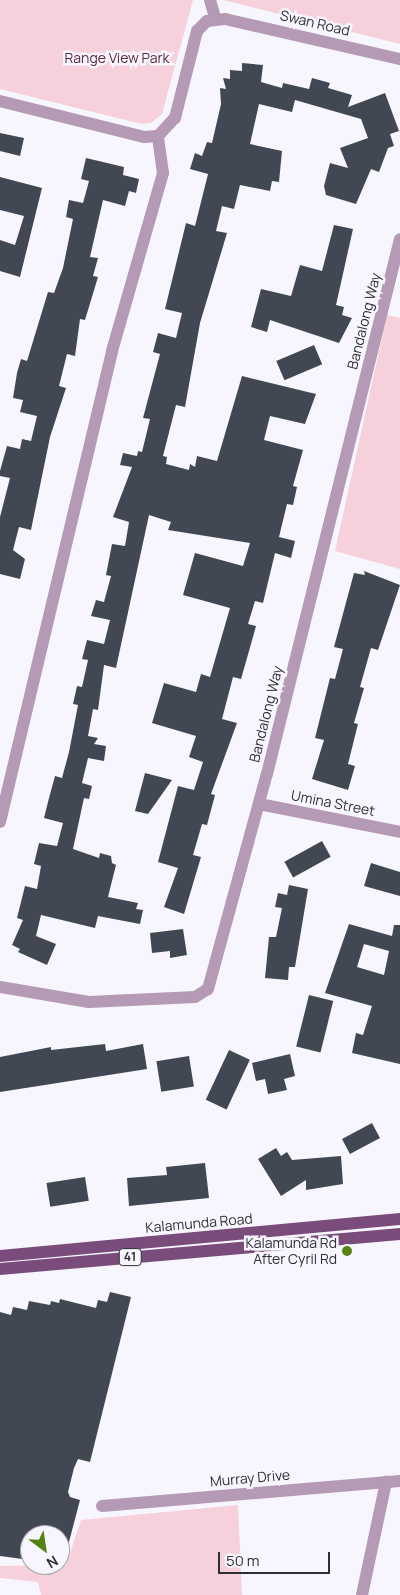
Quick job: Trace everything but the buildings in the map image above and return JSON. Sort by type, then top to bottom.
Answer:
[{"type":"main road","name":"Kalamunda Road","points":[[0,1256],[400,1219]]},
{"type":"main road","name":"Kalamunda Road","points":[[0,1269],[400,1234]]},
{"type":"street","points":[[0,101],[144,137],[158,136],[175,118],[197,31],[215,18],[210,0]]},
{"type":"street","name":"Swan Road","points":[[215,18],[400,59]]},
{"type":"street","points":[[0,822],[108,370],[163,173],[158,136]]},
{"type":"street","name":"Bandalong Way","points":[[0,987],[89,1002],[202,995],[212,981],[259,804],[400,239]]},
{"type":"street","name":"Umina Street","points":[[259,804],[400,832]]},
{"type":"street","name":"Murray Drive","points":[[102,1506],[400,1481]]},
{"type":"street","points":[[362,1595],[386,1482]]},
{"type":"green space","name":"Range View Park","points":[[0,0],[193,0],[162,114],[151,123],[142,124],[0,89]]},
{"type":"green space","points":[[223,0],[400,0],[400,44]]},
{"type":"green space","points":[[387,315],[400,318],[400,569],[335,551]]},
{"type":"green space","points":[[238,1505],[242,1595],[41,1595],[38,1582],[0,1578],[0,1566],[20,1566],[20,1575],[70,1575],[70,1553],[81,1520]]},
{"type":"place","name":"Kalamunda Rd After Cyril Rd","points":[[347,1251]]}]
